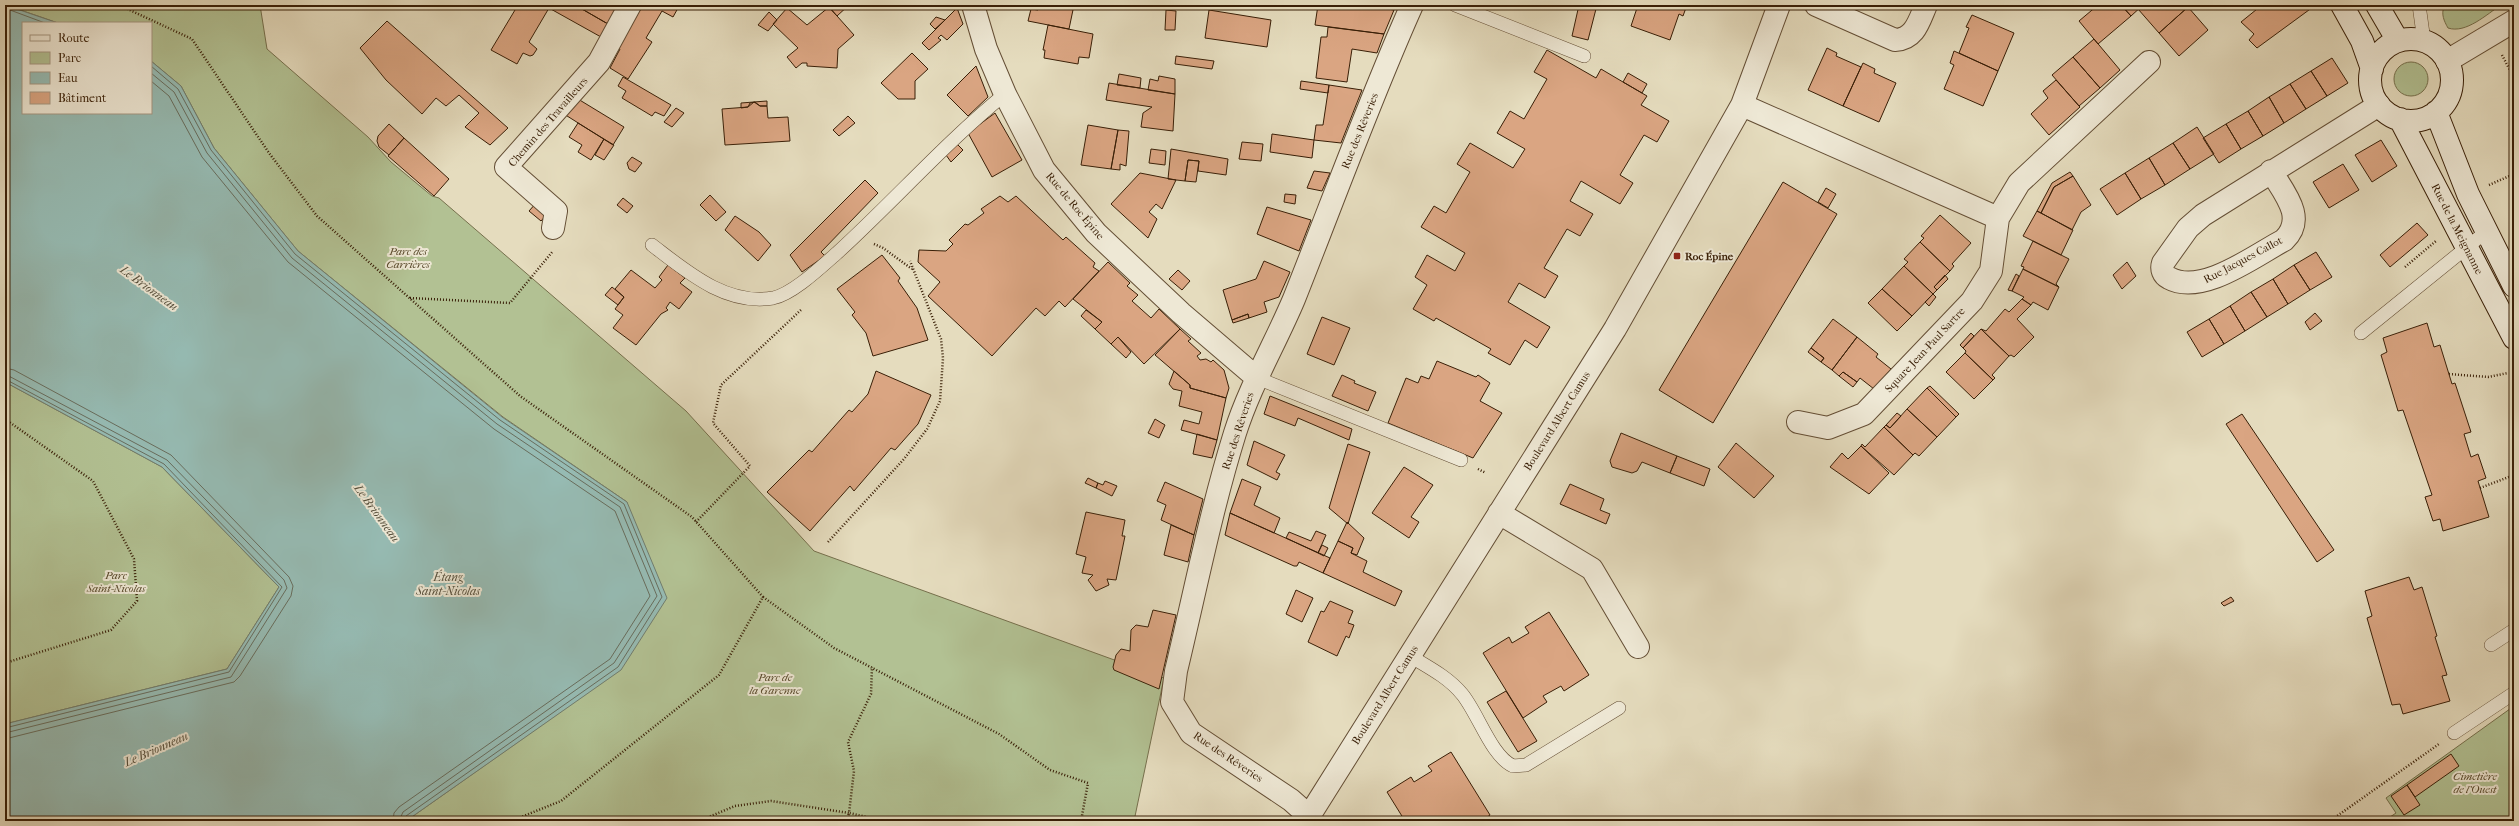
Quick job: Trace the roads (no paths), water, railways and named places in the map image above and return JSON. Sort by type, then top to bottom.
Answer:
[{"type":"street","name":"Chemin des Travailleurs","points":[[553,228],[556,211],[506,167],[599,62],[630,5]]},
{"type":"street","name":"Rue de Roc Épine","points":[[973,5],[986,49],[1005,94],[1044,170],[1096,233],[1181,313],[1259,375]]},
{"type":"street","name":"Rue des Rêveries","points":[[1308,818],[1291,800],[1191,733],[1172,702],[1178,663],[1233,440],[1250,392],[1293,300],[1412,5]]},
{"type":"street","name":"Boulevard Albert Camus","points":[[1308,818],[1623,316],[1742,105],[1778,5]]},
{"type":"street","points":[[1816,5],[1895,40],[1907,38],[1914,32],[1926,5]]},
{"type":"street","points":[[2342,5],[2362,41],[2372,69],[2371,91],[2379,105],[2388,114],[2400,119],[2419,120],[2436,112],[2445,102],[2451,89],[2451,74],[2447,61],[2437,49],[2424,41],[2411,39],[2398,41],[2383,50],[2372,69]]},
{"type":"street","points":[[2377,5],[2398,41]]},
{"type":"street","points":[[2447,61],[2514,21]]},
{"type":"street","name":"Square Jean-Paul Sartre","points":[[1798,422],[1828,428],[1864,414],[1870,409],[1972,301],[1991,271],[1998,218],[2019,183],[2149,62]]},
{"type":"street","points":[[1742,105],[1998,218]]},
{"type":"street","name":"Rue Jacques Callot","points":[[2272,172],[2293,208],[2294,225],[2291,233],[2284,240],[2205,282],[2182,283],[2166,277],[2162,270],[2163,263],[2188,228],[2203,215],[2379,105]]},
{"type":"street","points":[[2436,112],[2468,194],[2514,286]]},
{"type":"street","name":"Rue de la Meignanne","points":[[2400,119],[2514,338]]},
{"type":"street","points":[[1499,513],[1592,569],[1638,647]]},
{"type":"lane","points":[[1455,5],[1584,56]]},
{"type":"lane","points":[[2419,5],[2424,41]]},
{"type":"lane","points":[[652,245],[697,280],[739,297],[774,298],[808,279],[862,230],[982,112],[1005,94]]},
{"type":"lane","points":[[2361,334],[2486,231]]},
{"type":"lane","points":[[1259,375],[1461,460]]},
{"type":"lane","points":[[2490,644],[2514,630]]},
{"type":"lane","points":[[1410,656],[1444,678],[1462,694],[1501,758],[1513,766],[1526,765],[1619,708]]},
{"type":"lane","points":[[2454,733],[2514,692]]},
{"type":"water","name":"Étang Saint-Nicolas","points":[[5,5],[55,22],[22,22],[22,114],[152,114],[152,62],[181,86],[214,148],[298,251],[502,417],[627,502],[667,598],[621,670],[406,821],[5,821],[5,724],[227,669],[279,587],[162,467],[5,382]]},
{"type":"place","name":"Roc Épine","points":[[1677,256]]},
{"type":"park label","name":"Parc des Carrières","points":[[408,257]]},
{"type":"park label","name":"Parc Saint-Nicolas","points":[[116,581]]},
{"type":"park label","name":"Parc de la Garenne","points":[[775,683]]},
{"type":"park label","name":"Cimetière de l'Ouest","points":[[2475,782]]},
{"type":"water label","name":"Le Brionneau","points":[[149,288]]},
{"type":"water label","name":"Le Brionneau","points":[[377,513]]},
{"type":"water label","name":"Le Brionneau","points":[[156,749]]}]
